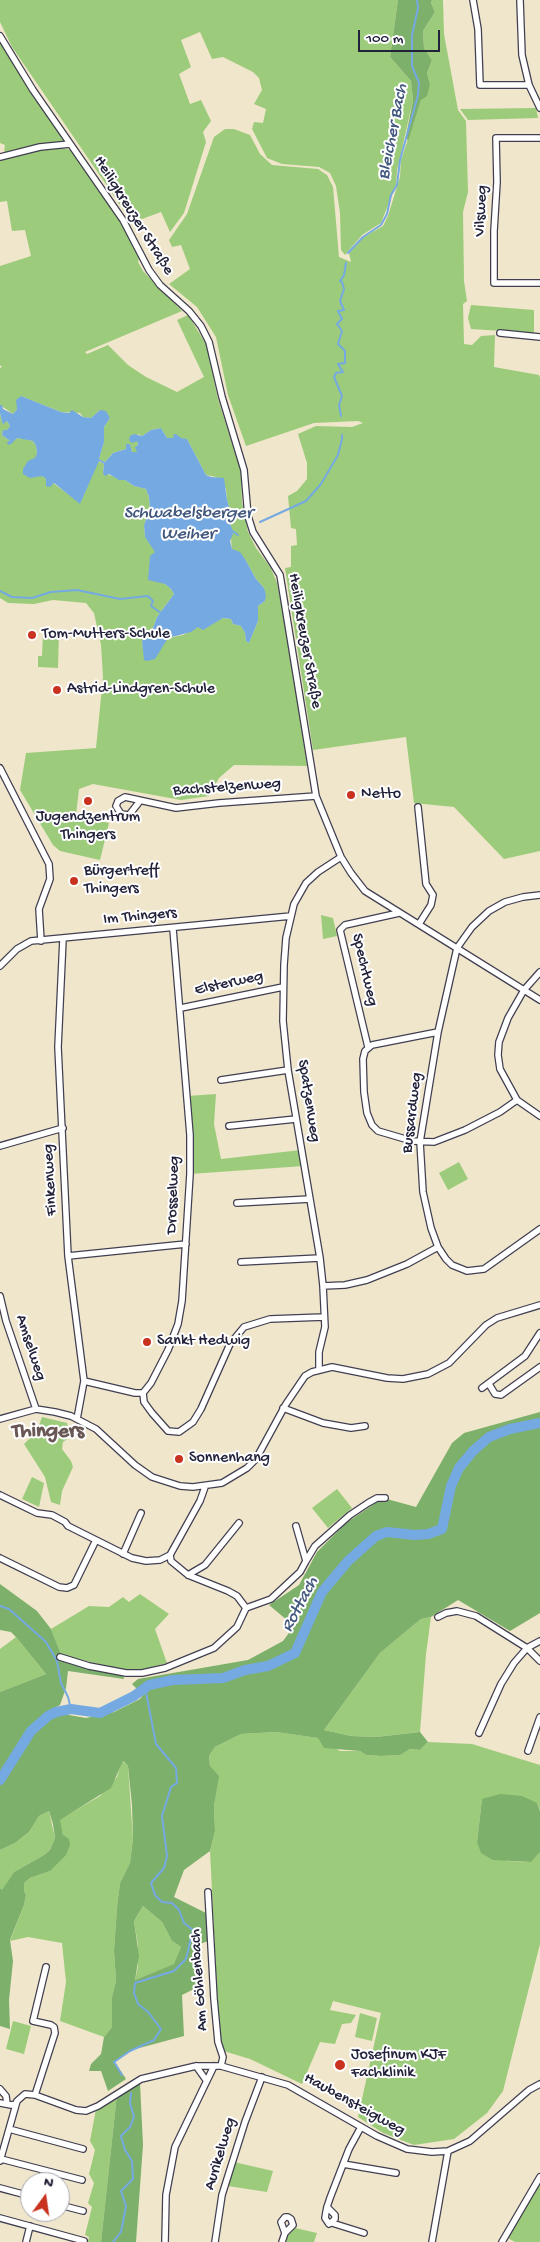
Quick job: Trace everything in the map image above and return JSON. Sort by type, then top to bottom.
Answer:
[{"type":"street","points":[[473,0],[478,29],[480,85],[529,85]]},
{"type":"street","points":[[520,0],[522,55],[529,85],[540,108]]},
{"type":"street","name":"Heiligkreuzer Straße","points":[[0,36],[70,144],[123,220],[149,270],[160,285],[189,311],[201,326],[209,342],[222,397],[244,470],[248,516],[253,532],[280,575],[316,796],[341,857],[366,891],[540,1000]]},
{"type":"street","name":"Vilsweg","points":[[540,138],[496,138],[497,182],[494,231],[494,283],[540,283]]},
{"type":"street","points":[[0,157],[40,148],[70,144]]},
{"type":"street","points":[[500,333],[540,337]]},
{"type":"street","points":[[0,768],[49,864],[50,879],[39,909],[41,941]]},
{"type":"street","name":"Bachstelzenweg","points":[[140,801],[176,808],[316,796]]},
{"type":"street","points":[[418,807],[426,884],[433,895],[431,905],[419,924]]},
{"type":"street","name":"Spatzenweg","points":[[319,1369],[319,1352],[325,1327],[323,1286],[320,1258],[288,1070],[283,987],[286,938],[294,904],[306,883],[318,872],[341,857]]},
{"type":"street","points":[[457,948],[472,927],[489,911],[505,902],[540,895]]},
{"type":"street","name":"Spechtweg","points":[[368,1047],[340,930],[345,925],[399,913]]},
{"type":"street","name":"Im Thingers","points":[[0,966],[11,953],[24,944],[41,941],[291,916]]},
{"type":"street","name":"Drosselweg","points":[[143,1393],[151,1383],[168,1350],[178,1324],[182,1301],[186,1244],[190,1136],[181,1008],[173,929]]},
{"type":"street","name":"Finkenweg","points":[[63,939],[58,1020],[68,1256],[84,1381],[77,1419]]},
{"type":"street","name":"Bussardweg","points":[[457,948],[438,1032],[420,1142],[423,1192],[431,1228],[438,1247],[446,1260],[461,1269],[476,1271],[495,1263],[540,1229]]},
{"type":"street","points":[[540,972],[524,990],[502,1030],[498,1055],[500,1069],[517,1100],[540,1116]]},
{"type":"street","name":"Elsterweg","points":[[181,1008],[283,987]]},
{"type":"street","points":[[438,1032],[368,1047],[363,1058],[364,1092],[367,1113],[372,1124],[384,1134],[420,1142],[434,1142],[465,1130],[500,1112],[517,1100]]},
{"type":"street","points":[[220,1080],[288,1070]]},
{"type":"street","points":[[229,1126],[296,1119]]},
{"type":"street","points":[[0,1146],[62,1128]]},
{"type":"street","points":[[237,1203],[310,1199]]},
{"type":"street","points":[[68,1256],[186,1244]]},
{"type":"street","points":[[323,1286],[346,1285],[367,1280],[408,1264],[438,1247]]},
{"type":"street","points":[[241,1262],[320,1258]]},
{"type":"street","name":"Amselweg","points":[[0,1296],[6,1321],[36,1409]]},
{"type":"street","points":[[0,1419],[36,1409],[56,1412],[77,1419],[96,1429],[135,1465],[152,1477],[180,1486],[205,1487],[227,1481],[247,1468],[256,1459],[284,1408],[305,1376],[319,1369],[332,1367],[386,1378],[403,1379],[428,1374],[449,1363],[486,1325],[497,1318],[540,1305]]},
{"type":"street","points":[[84,1381],[135,1394],[143,1393],[144,1402],[168,1431],[179,1432],[193,1422],[201,1409],[230,1344],[244,1327],[270,1319],[324,1317]]},
{"type":"street","points":[[482,1388],[525,1356],[540,1334]]},
{"type":"street","points":[[488,1384],[495,1394],[502,1395],[540,1367]]},
{"type":"street","points":[[284,1408],[323,1423],[351,1428],[365,1426]]},
{"type":"street","points":[[1,1495],[37,1513],[52,1515],[65,1522],[68,1526],[123,1554],[146,1561],[160,1560],[170,1555],[200,1501],[205,1487]]},
{"type":"street","points":[[60,1657],[90,1666],[126,1673],[153,1672],[214,1648],[237,1626],[246,1608],[271,1599],[300,1572],[316,1546],[350,1515],[368,1502],[377,1498],[385,1498]]},
{"type":"street","points":[[123,1554],[141,1513]]},
{"type":"street","points":[[188,1575],[206,1565],[239,1523]]},
{"type":"street","points":[[296,1526],[306,1561]]},
{"type":"street","points":[[0,1558],[59,1587],[67,1588],[74,1585],[96,1540]]},
{"type":"street","points":[[170,1555],[171,1562],[188,1575],[228,1590],[237,1596],[246,1608]]},
{"type":"street","points":[[438,1617],[457,1611],[476,1616],[527,1648],[540,1660]]},
{"type":"street","points":[[479,1733],[501,1684],[514,1663],[527,1648],[540,1640]]},
{"type":"street","points":[[528,1751],[540,1717]]},
{"type":"street","name":"Am Göhlenbach","points":[[208,1892],[214,1999],[218,2042],[222,2057],[221,2066]]},
{"type":"street","points":[[46,1967],[33,2021],[51,2025],[54,2027],[55,2033],[35,2095],[25,2094],[16,2102],[0,2160],[82,2180]]},
{"type":"street","points":[[196,2066],[206,2080]]},
{"type":"street","name":"Haubensteigweg","points":[[35,2095],[76,2110],[86,2110],[98,2106],[141,2079],[196,2066],[221,2066],[288,2085],[361,2127],[407,2149],[432,2152],[448,2151],[470,2141],[529,2090],[540,2084]]},
{"type":"street","points":[[165,2242],[166,2195],[173,2157],[206,2080],[214,2066]]},
{"type":"street","name":"Aurikelweg","points":[[215,2242],[225,2186],[262,2077]]},
{"type":"street","points":[[0,2089],[6,2096],[3,2103],[16,2102]]},
{"type":"street","points":[[361,2127],[343,2164],[327,2207],[325,2218],[327,2222],[364,2233]]},
{"type":"street","points":[[9,2129],[83,2149]]},
{"type":"street","points":[[432,2242],[437,2224],[448,2151]]},
{"type":"street","points":[[343,2164],[396,2174]]},
{"type":"street","points":[[502,2242],[540,2176]]},
{"type":"street","points":[[0,2188],[20,2193]]},
{"type":"street","points":[[70,2207],[83,2211]]},
{"type":"street","points":[[0,2218],[84,2241]]},
{"type":"street","points":[[26,2242],[30,2226]]},
{"type":"street","points":[[282,2242],[285,2232]]},
{"type":"green space","points":[[0,0],[398,0],[390,57],[411,81],[413,100],[397,171],[396,185],[381,223],[362,235],[345,255],[341,250],[340,213],[336,186],[330,173],[319,167],[282,164],[267,158],[252,129],[254,122],[263,123],[266,109],[254,104],[262,90],[259,78],[253,72],[223,57],[212,59],[200,32],[181,40],[191,67],[179,74],[190,104],[201,100],[211,121],[203,132],[206,142],[184,213],[170,232],[161,212],[142,219],[127,215],[12,47],[0,22]]},
{"type":"green space","points":[[398,0],[432,0],[431,3],[435,12],[423,31],[424,48],[432,60],[427,73],[430,84],[427,96],[421,100],[408,141],[406,136],[413,100],[411,81],[390,57]]},
{"type":"green space","points":[[432,0],[443,0],[444,34],[458,110],[466,121],[468,192],[463,212],[464,281],[467,301],[463,304],[464,344],[472,345],[481,336],[495,335],[494,367],[539,375],[540,378],[540,851],[504,859],[454,807],[414,803],[406,737],[313,750],[285,568],[291,567],[291,546],[297,545],[296,529],[291,528],[288,496],[297,491],[307,479],[307,463],[298,434],[316,426],[352,427],[363,423],[358,421],[314,423],[246,446],[228,395],[216,337],[197,307],[169,284],[190,269],[181,245],[172,247],[169,240],[187,214],[214,137],[225,129],[234,129],[250,135],[260,154],[272,165],[318,169],[327,175],[333,187],[339,257],[351,262],[349,253],[364,237],[383,226],[388,216],[400,177],[401,160],[421,100],[430,84],[427,73],[432,60],[424,48],[423,31],[435,12],[431,3]]},
{"type":"green space","points":[[0,42],[31,92],[65,141],[63,143],[4,153],[5,145],[0,143]]},
{"type":"green space","points":[[536,108],[538,118],[468,120],[460,109]]},
{"type":"green space","points":[[63,148],[71,150],[121,222],[139,258],[138,262],[143,271],[182,311],[85,352],[87,354],[108,345],[128,365],[146,377],[177,392],[204,377],[177,320],[188,315],[206,344],[218,399],[241,472],[242,502],[248,532],[256,548],[271,568],[277,583],[290,649],[307,766],[234,765],[219,778],[209,796],[181,800],[93,784],[79,789],[76,815],[109,823],[100,860],[60,851],[53,845],[20,790],[26,753],[96,748],[103,677],[101,645],[94,613],[86,603],[53,600],[34,604],[8,603],[0,598],[0,413],[2,422],[7,421],[10,426],[7,430],[3,431],[2,435],[10,441],[17,438],[33,441],[36,446],[34,476],[42,476],[80,503],[98,461],[104,464],[103,473],[146,489],[150,509],[144,525],[145,537],[155,549],[165,584],[174,594],[157,617],[153,628],[145,635],[142,641],[143,649],[164,643],[168,638],[183,635],[198,627],[206,627],[223,618],[231,619],[233,624],[241,626],[245,633],[246,641],[249,643],[258,621],[258,606],[265,601],[264,588],[256,579],[245,559],[232,550],[230,510],[226,489],[216,477],[206,475],[187,439],[167,438],[161,428],[151,430],[142,436],[138,434],[137,452],[132,452],[130,444],[126,444],[126,449],[113,453],[105,462],[99,459],[104,442],[104,427],[110,418],[100,410],[91,418],[83,417],[80,413],[61,412],[21,396],[17,409],[13,414],[0,405],[0,368],[2,367],[0,365],[0,266],[31,256],[25,230],[12,231],[7,201],[0,202],[0,159],[40,150]]},
{"type":"green space","points":[[471,305],[534,310],[534,333],[471,329],[468,318]]},
{"type":"green space","points":[[43,631],[59,632],[58,668],[38,667],[38,656],[42,656]]},
{"type":"green space","points":[[321,915],[333,918],[337,936],[323,939]]},
{"type":"green space","points":[[216,1094],[214,1124],[221,1159],[301,1150],[304,1166],[190,1174],[187,1096]]},
{"type":"green space","points":[[459,1162],[468,1179],[448,1190],[439,1173]]},
{"type":"green space","points":[[540,1412],[540,1613],[510,1631],[458,1600],[431,1617],[421,1619],[380,1653],[324,1730],[351,1736],[376,1737],[420,1732],[428,1742],[420,1750],[410,1749],[400,1755],[366,1755],[360,1751],[324,1748],[318,1738],[276,1732],[241,1734],[215,1747],[209,1756],[210,1766],[219,1776],[214,1806],[215,1831],[210,1851],[184,1870],[174,1897],[206,1913],[208,1941],[195,1946],[200,1986],[182,1995],[184,2036],[132,2050],[115,2062],[126,2079],[108,2091],[101,2071],[89,2071],[91,2064],[101,2054],[104,2037],[112,2027],[112,1997],[116,1981],[114,1951],[117,1907],[120,1883],[130,1863],[133,1839],[128,1766],[123,1761],[111,1788],[60,1820],[63,1835],[69,1839],[70,1845],[66,1855],[50,1871],[30,1878],[24,1883],[26,1895],[24,1905],[10,1940],[13,1961],[9,2000],[10,2029],[0,2026],[0,1888],[2,1890],[14,1872],[50,1850],[55,1838],[49,1811],[39,1816],[29,1832],[15,1843],[0,1850],[0,1692],[46,1674],[11,1632],[0,1630],[0,1584],[37,1611],[51,1629],[64,1662],[123,1674],[124,1679],[68,1671],[66,1688],[60,1705],[46,1713],[86,1718],[114,1712],[140,1699],[148,1689],[136,1688],[132,1684],[138,1679],[248,1660],[283,1641],[294,1626],[269,1605],[299,1585],[317,1552],[346,1523],[383,1498],[416,1507],[452,1443],[464,1433]],"holes":[[[143,1906],[162,1922],[172,1941],[181,1947],[174,1964],[135,1980],[139,1956],[134,1921]]]},
{"type":"green space","points":[[42,1417],[67,1423],[73,1432],[73,1435],[63,1442],[62,1449],[73,1467],[62,1491],[60,1505],[51,1502],[45,1477],[24,1444],[37,1431]]},
{"type":"green space","points":[[32,1477],[44,1483],[39,1507],[22,1499]]},
{"type":"green space","points":[[337,1489],[352,1508],[328,1528],[312,1508]]},
{"type":"green space","points":[[140,1594],[169,1614],[155,1629],[167,1663],[137,1671],[120,1669],[61,1655],[51,1629],[89,1606],[109,1607],[123,1597],[129,1602]]},
{"type":"green space","points":[[431,1617],[420,1732],[376,1737],[351,1736],[324,1730],[380,1653],[421,1619]]},
{"type":"green space","points":[[16,1637],[46,1674],[0,1692],[0,1649]]},
{"type":"green space","points":[[276,1732],[319,1738],[340,1751],[360,1751],[366,1755],[381,1756],[399,1755],[410,1749],[420,1750],[428,1742],[472,1744],[540,1765],[540,1810],[537,1803],[482,1799],[477,1842],[507,1861],[530,1862],[540,1852],[540,1944],[503,2091],[487,2113],[454,2139],[414,2145],[383,2133],[358,2117],[381,2013],[333,2001],[330,2010],[356,2015],[351,2023],[342,2024],[335,2044],[320,2042],[302,2084],[250,2059],[220,2050],[210,1851],[215,1831],[214,1806],[218,1777],[210,1766],[209,1756],[215,1747],[241,1734]]},
{"type":"green space","points":[[122,1761],[128,1766],[133,1839],[130,1863],[120,1883],[114,1951],[116,1981],[112,1997],[112,2027],[104,2037],[60,2021],[66,1982],[62,1943],[28,1937],[10,1941],[24,1905],[26,1895],[24,1883],[30,1878],[50,1871],[63,1835],[59,1820],[100,1796],[117,1777]]},
{"type":"green space","points":[[500,1794],[522,1796],[537,1803],[540,1811],[540,1852],[531,1862],[493,1860],[481,1853],[477,1842],[482,1799]]},
{"type":"green space","points":[[49,1811],[55,1838],[50,1850],[14,1872],[2,1891],[0,1888],[0,1850],[15,1843],[29,1832],[39,1816]]},
{"type":"green space","points":[[143,1906],[162,1922],[172,1941],[181,1947],[175,1964],[135,1980],[138,1967],[138,1945],[134,1921]]},
{"type":"green space","points":[[360,2013],[377,2018],[372,2041],[355,2037]]},
{"type":"green space","points":[[13,2021],[31,2026],[24,2054],[6,2049]]},
{"type":"green space","points":[[140,2083],[143,2145],[136,2242],[101,2242],[117,2094]]},
{"type":"green space","points":[[117,2094],[101,2242],[88,2242],[89,2237],[85,2235],[92,2207],[88,2203],[94,2183],[89,2174],[95,2150],[90,2141],[96,2109]]},
{"type":"green space","points":[[234,2162],[273,2171],[267,2192],[228,2186]]},
{"type":"green space","points":[[540,2180],[540,2242],[515,2242],[506,2237]]},
{"type":"green space","points":[[295,2228],[317,2233],[314,2242],[286,2242],[288,2233]]},
{"type":"water","name":"Schwabelsberger Weiher","points":[[21,396],[61,412],[69,413],[72,410],[83,417],[91,418],[100,410],[106,411],[110,418],[104,427],[104,442],[99,459],[105,462],[113,453],[126,449],[126,444],[130,444],[132,452],[137,452],[135,447],[138,445],[137,441],[132,443],[129,440],[130,436],[134,434],[142,436],[151,430],[161,428],[167,438],[173,438],[174,434],[176,434],[181,438],[187,439],[206,475],[224,478],[233,534],[230,541],[232,549],[240,552],[256,579],[264,588],[266,595],[265,601],[258,606],[258,621],[249,643],[246,641],[245,633],[241,626],[233,624],[231,619],[223,618],[203,630],[198,627],[191,632],[168,638],[155,659],[144,660],[142,641],[145,635],[153,628],[157,617],[174,594],[165,584],[148,580],[150,556],[155,552],[145,537],[144,525],[150,509],[146,489],[134,486],[125,480],[119,480],[109,474],[105,476],[103,473],[104,464],[99,461],[80,504],[54,483],[50,487],[46,486],[46,479],[42,476],[30,478],[23,474],[23,469],[28,461],[35,458],[37,453],[36,446],[33,441],[17,438],[8,445],[7,442],[10,441],[2,435],[3,430],[7,430],[10,426],[7,421],[3,424],[0,413],[0,405],[2,405],[3,409],[13,414],[17,409],[16,400]]},
{"type":"waterway","name":"Bleicher Bach","points":[[348,253],[363,237],[381,225],[387,214],[391,195],[397,185],[400,160],[418,95],[419,83],[412,66],[412,35],[418,8],[417,0]]},
{"type":"waterway","name":"Bleicher Bach","points":[[341,416],[339,405],[342,396],[334,377],[336,373],[343,372],[338,364],[345,363],[345,351],[338,344],[342,331],[337,324],[342,319],[338,311],[344,310],[340,301],[344,289],[340,281],[344,275],[346,263]]},
{"type":"waterway","name":"Bleicher Bach","points":[[260,522],[306,501],[321,484],[338,455],[342,435]]},
{"type":"waterway","name":"Bleicher Bach","points":[[231,530],[238,535]]},
{"type":"waterway","points":[[0,591],[12,597],[32,598],[51,592],[77,590],[120,599],[148,596],[153,601],[151,606],[161,613]]},
{"type":"waterway","name":"Rottach","points":[[0,1780],[31,1731],[48,1716],[56,1712],[71,1709],[100,1713],[134,1696],[149,1685],[173,1680],[223,1678],[245,1670],[268,1666],[295,1653],[322,1592],[348,1561],[376,1536],[387,1532],[415,1535],[428,1534],[442,1529],[451,1486],[459,1468],[473,1451],[489,1437],[510,1429],[540,1423]]},
{"type":"waterway","points":[[0,1606],[9,1609],[46,1642],[57,1661],[61,1683],[68,1697],[71,1709]]},
{"type":"waterway","points":[[122,2075],[114,2062],[130,2051],[154,2040],[161,2029],[148,2012],[138,2004],[134,1993],[135,1983],[174,1971],[186,1959],[193,1930],[184,1923],[179,1910],[172,1903],[162,1902],[155,1895],[151,1883],[164,1868],[167,1856],[162,1816],[171,1787],[177,1783],[176,1768],[156,1744],[145,1687]]},
{"type":"waterway","points":[[113,2242],[121,2232],[126,2206],[121,2191],[133,2179],[132,2161],[125,2150],[121,2136],[130,2127],[134,2117],[130,2103],[131,2093]]},
{"type":"place","name":"Tom-Mutters-Schule","points":[[32,635]]},
{"type":"place","name":"Astrid-Lindgren-Schule","points":[[57,690]]},
{"type":"place","name":"Netto","points":[[351,795]]},
{"type":"place","name":"Jugendzentrum Thingers","points":[[88,801]]},
{"type":"place","name":"Bürgertreff Thingers","points":[[74,881]]},
{"type":"place","name":"Sankt Hedwig","points":[[147,1342]]},
{"type":"place","name":"Sonnenhang","points":[[179,1459]]},
{"type":"place","name":"Josefinum KJF Fachklinik","points":[[340,2065]]},
{"type":"district","name":"Thingers","points":[[48,1433]]}]
